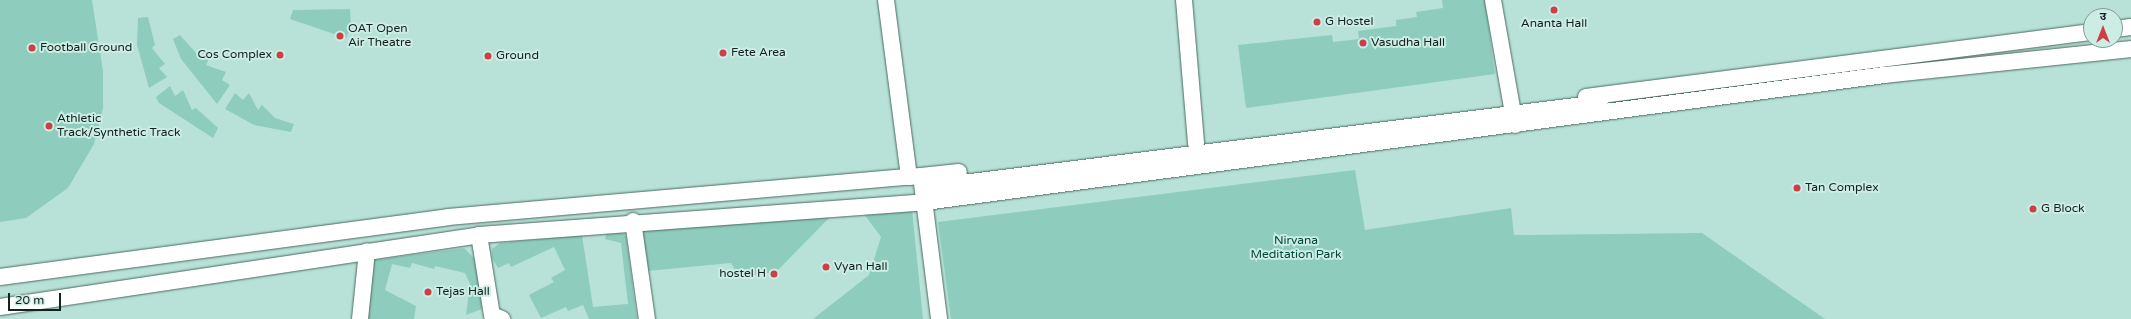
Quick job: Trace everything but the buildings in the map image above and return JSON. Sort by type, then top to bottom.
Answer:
[{"type":"street","points":[[886,0],[919,186],[940,319]]},
{"type":"street","points":[[1184,0],[1196,144]]},
{"type":"street","points":[[1493,0],[1513,115]]},
{"type":"street","points":[[1513,115],[2083,33]]},
{"type":"street","points":[[0,307],[367,250],[479,235],[633,221],[1513,115],[2083,43]]},
{"type":"street","points":[[0,277],[328,233],[568,204],[919,186],[1196,144],[1513,115],[1884,76],[2131,48]]},
{"type":"street","points":[[633,221],[647,319]]},
{"type":"street","points":[[328,233],[328,257]]},
{"type":"street","points":[[479,235],[492,314],[502,319]]},
{"type":"street","points":[[360,319],[367,250]]},
{"type":"shaded area","points":[[0,0],[2131,0],[2131,319],[0,319]]},
{"type":"green space","name":"Athletic Track/Synthetic Track","points":[[0,0],[92,0],[103,71],[103,108],[94,144],[68,188],[26,218],[0,222]]},
{"type":"green space","name":"Vasudha Hall","points":[[1442,0],[1485,0],[1495,74],[1246,108],[1238,45],[1332,35],[1333,42],[1359,39],[1358,31],[1396,26],[1396,20],[1417,17],[1416,12],[1443,8]]},
{"type":"green space","points":[[350,9],[351,27],[346,38],[290,19],[293,10]]},
{"type":"green space","points":[[148,17],[155,45],[152,48],[165,64],[159,68],[167,77],[149,88],[137,45],[138,18]]},
{"type":"green space","points":[[180,35],[197,54],[209,58],[206,65],[226,72],[222,80],[230,85],[217,104],[181,59],[173,39]]},
{"type":"green space","points":[[170,86],[175,96],[183,90],[192,110],[196,108],[218,128],[213,138],[159,103],[156,97]]},
{"type":"green space","points":[[235,93],[243,100],[249,93],[258,110],[262,105],[275,118],[294,124],[291,132],[254,125],[225,109]]},
{"type":"green space","name":"Nirvana Meditation Park","points":[[1355,170],[1365,230],[1511,208],[1514,235],[1702,233],[1825,319],[951,319],[938,222]]},
{"type":"green space","points":[[912,209],[923,319],[813,319],[869,275],[881,237],[864,214]]},
{"type":"green space","points":[[832,215],[779,269],[770,273],[748,276],[737,273],[731,263],[647,271],[643,229]]},
{"type":"green space","points":[[607,231],[621,231],[626,236],[637,319],[589,319],[583,305],[568,311],[566,307],[541,318],[529,295],[554,282],[551,278],[565,270],[554,247],[511,267],[509,263],[498,268],[492,258],[492,249],[500,243],[582,235],[593,307],[628,304],[621,243],[605,239]]},
{"type":"green space","points":[[464,248],[477,261],[482,309],[466,315],[470,284],[465,273],[435,266],[434,269],[412,263],[410,268],[392,264],[385,290],[416,306],[414,319],[367,319],[374,260]]},
{"type":"place","name":"Ananta Hall","points":[[1554,10]]},
{"type":"place","name":"G Hostel","points":[[1317,22]]},
{"type":"place","name":"OAT Open Air Theatre","points":[[340,36]]},
{"type":"place","name":"Vasudha Hall","points":[[1363,43]]},
{"type":"place","name":"Football Ground","points":[[32,48]]},
{"type":"place","name":"Fete Area","points":[[723,53]]},
{"type":"place","name":"Cos Complex","points":[[280,55]]},
{"type":"place","name":"Ground","points":[[488,56]]},
{"type":"place","name":"Athletic Track/Synthetic Track","points":[[49,126]]},
{"type":"place","name":"Tan Complex","points":[[1797,188]]},
{"type":"place","name":"G Block","points":[[2033,209]]},
{"type":"place","name":"Vyan Hall","points":[[826,267]]},
{"type":"place","name":"hostel H","points":[[774,274]]},
{"type":"place","name":"Tejas Hall","points":[[428,292]]}]
